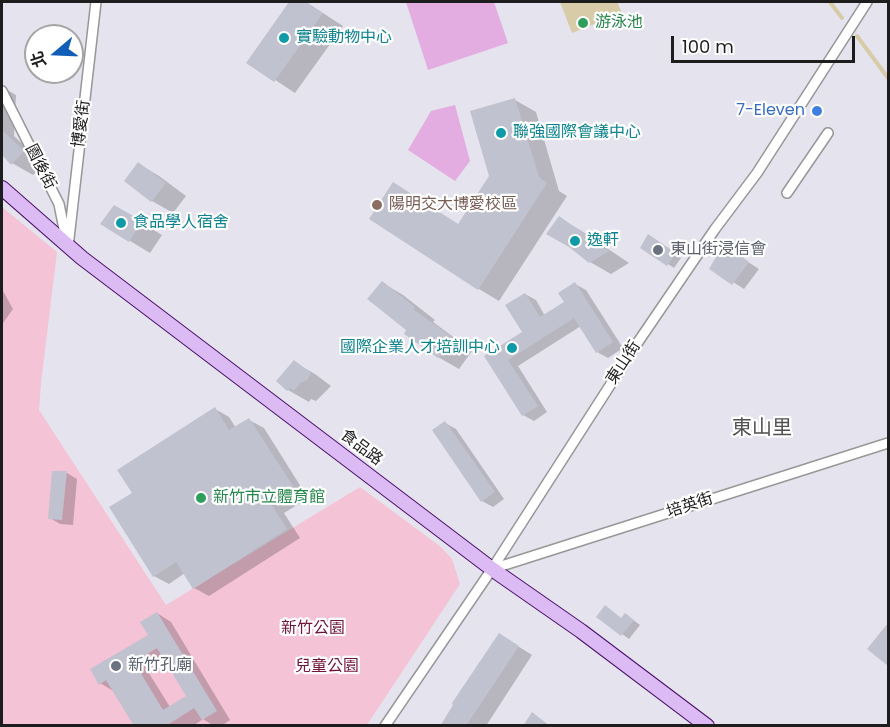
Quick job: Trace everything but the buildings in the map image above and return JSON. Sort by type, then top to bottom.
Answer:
[{"type":"street","name":"博愛街","points":[[68,247],[96,2]]},
{"type":"street","name":"東山街","points":[[385,726],[492,569],[634,348],[715,229],[757,173],[867,2]]},
{"type":"street","name":"園後街","points":[[2,91],[59,204],[68,247]]},
{"type":"street","points":[[787,193],[828,133]]},
{"type":"street","name":"食品路","points":[[2,188],[68,247],[492,569],[581,631],[707,726]]},
{"type":"street","name":"培英街","points":[[492,569],[888,443]]},
{"type":"shaded area","points":[[406,2],[494,2],[508,43],[428,70]]},
{"type":"shaded area","name":"游泳池","points":[[560,2],[617,2],[622,13],[572,33]]},
{"type":"shaded area","points":[[455,105],[470,161],[455,181],[408,150],[431,111]]},
{"type":"green space","name":"新竹公園","points":[[2,207],[57,252],[39,410],[166,605],[360,487],[441,547],[452,559],[460,584],[367,725],[2,725]]},
{"type":"waterway","points":[[830,2],[842,18]]},
{"type":"waterway","points":[[857,36],[888,78]]},
{"type":"place","name":"游泳池","points":[[583,23]]},
{"type":"place","name":"實驗動物中心","points":[[284,38]]},
{"type":"place","name":"7-Eleven","points":[[817,111]]},
{"type":"place","name":"聯強國際會議中心","points":[[501,133]]},
{"type":"place","name":"陽明交大博愛校區","points":[[377,205]]},
{"type":"place","name":"食品學人宿舍","points":[[121,223]]},
{"type":"place","name":"逸軒","points":[[575,241]]},
{"type":"place","name":"東山街浸信會","points":[[658,250]]},
{"type":"place","name":"國際企業人才培訓中心","points":[[512,348]]},
{"type":"place","name":"新竹市立體育館","points":[[201,498]]},
{"type":"place","name":"新竹孔廟","points":[[116,666]]},
{"type":"district","name":"東山里","points":[[762,429]]},
{"type":"park label","name":"兒童公園","points":[[327,667]]}]
